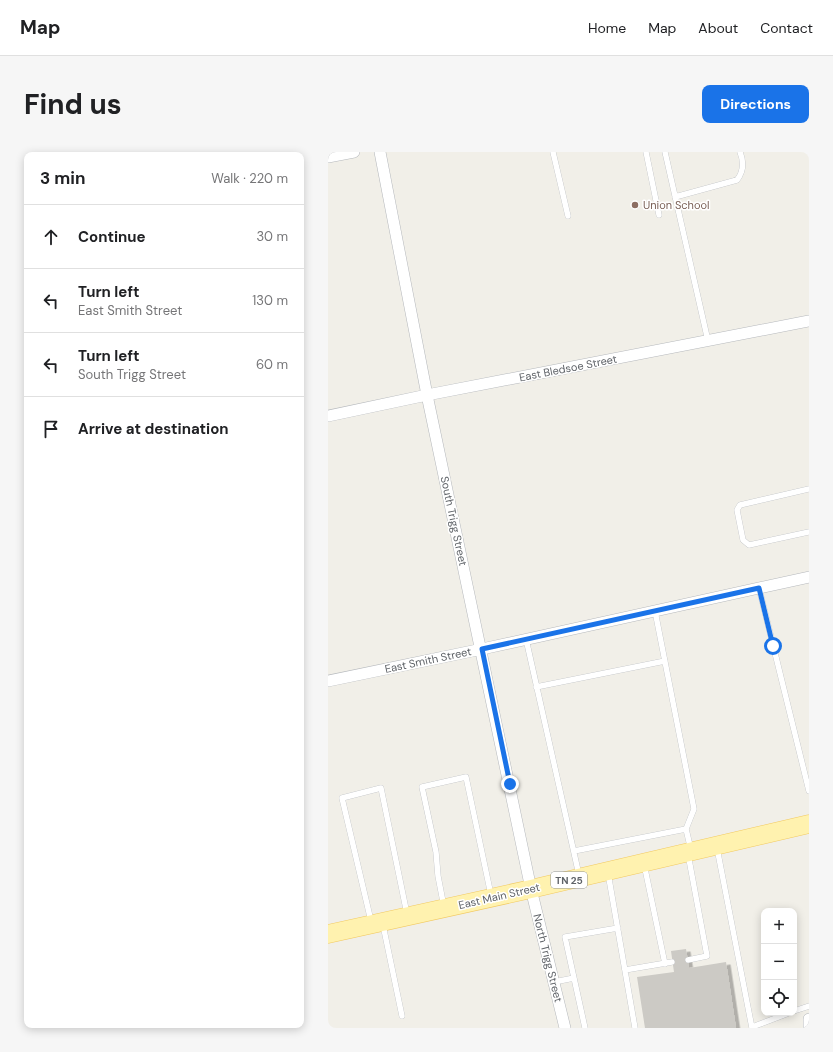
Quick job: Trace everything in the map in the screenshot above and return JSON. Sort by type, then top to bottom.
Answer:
[{"type":"main road","name":"East Main Street","points":[[328,934],[531,889],[809,824]]},
{"type":"street","points":[[328,158],[354,152]]},
{"type":"street","name":"South Trigg Street","points":[[380,152],[427,395],[482,649],[531,889]]},
{"type":"street","name":"East Bledsoe Street","points":[[328,416],[427,395],[809,321]]},
{"type":"street","name":"East Smith Street","points":[[328,681],[482,649],[809,577]]},
{"type":"street","name":"North Trigg Street","points":[[531,889],[565,1028]]},
{"type":"street","points":[[809,1019],[809,1026]]},
{"type":"lane","points":[[553,152],[568,216]]},
{"type":"lane","points":[[646,152],[659,215]]},
{"type":"lane","points":[[665,152],[708,341]]},
{"type":"lane","points":[[675,197],[737,180],[742,173],[743,159],[740,152]]},
{"type":"lane","points":[[809,489],[740,505],[737,510],[743,540],[750,545],[809,532]]},
{"type":"lane","points":[[759,588],[809,791]]},
{"type":"lane","points":[[655,610],[694,809],[686,830],[707,956],[688,960]]},
{"type":"lane","points":[[526,639],[580,877]]},
{"type":"lane","points":[[536,686],[665,661]]},
{"type":"lane","points":[[444,908],[438,876],[436,852],[422,787],[466,778],[491,898]]},
{"type":"lane","points":[[402,1016],[342,798],[381,788],[408,916]]},
{"type":"lane","points":[[574,851],[686,830]]},
{"type":"lane","points":[[717,846],[752,1027],[782,1016]]},
{"type":"lane","points":[[644,862],[664,964]]},
{"type":"lane","points":[[607,871],[635,1028]]},
{"type":"lane","points":[[585,1028],[565,938],[618,928]]},
{"type":"lane","points":[[625,970],[672,962]]},
{"type":"lane","points":[[554,982],[574,978]]},
{"type":"lane","points":[[797,1010],[809,1006]]},
{"type":"building","points":[[686,949],[689,968],[726,962],[736,1028],[645,1028],[637,977],[674,972],[671,951]]},
{"type":"place","name":"Union School","points":[[635,205]]},
{"type":"route","points":[[510,784],[482,649],[759,588],[773,646]]}]
